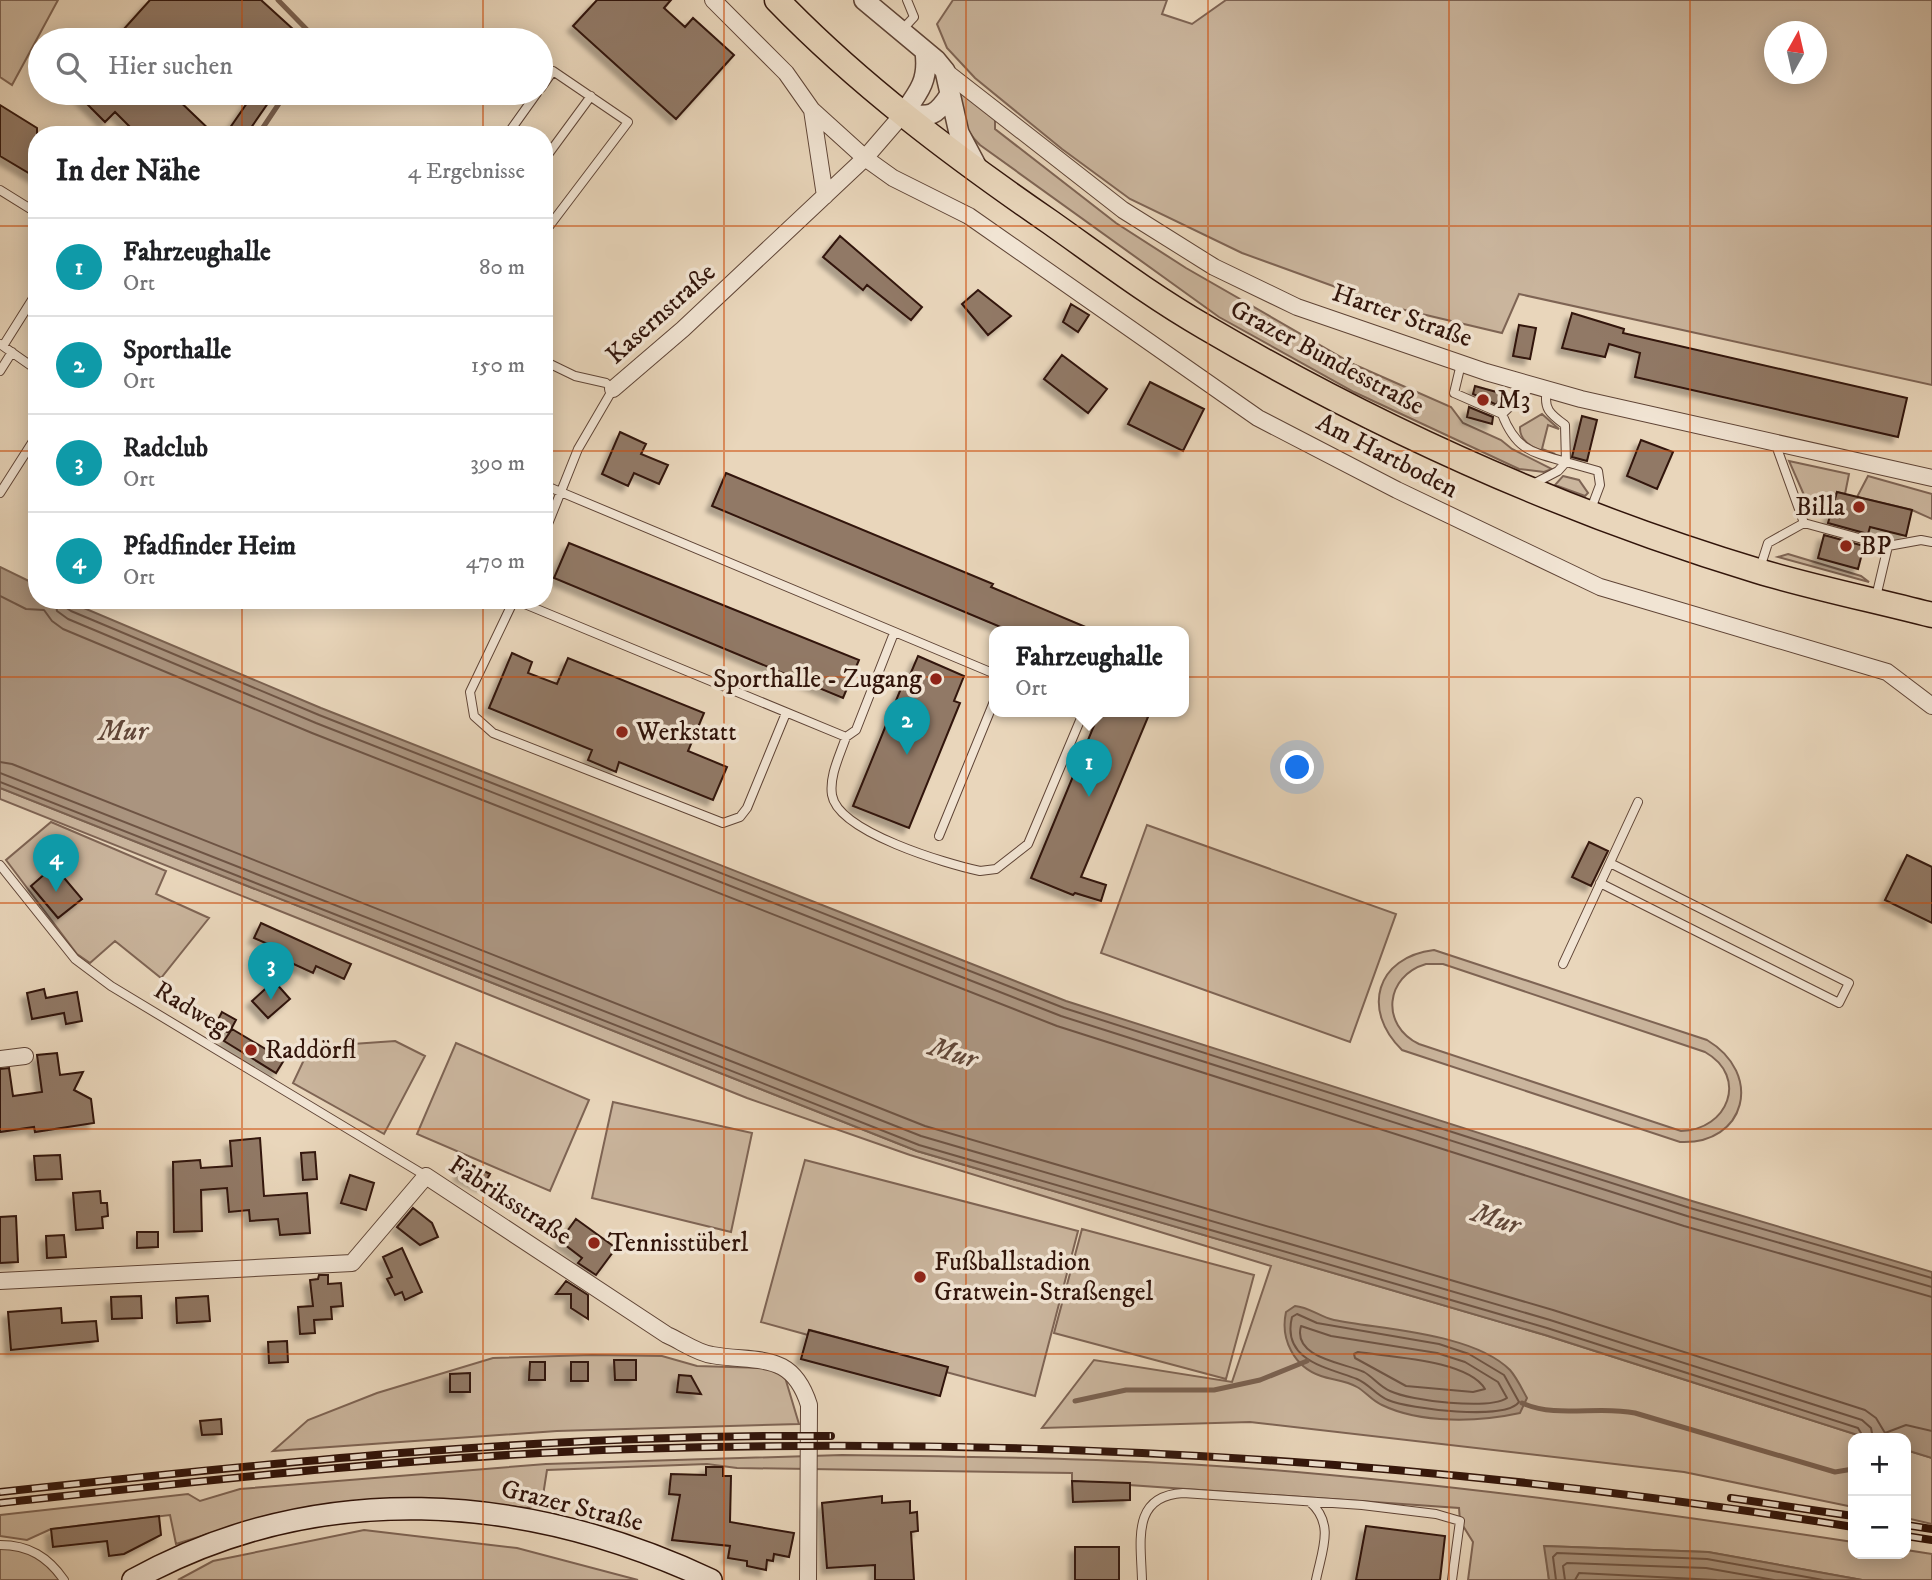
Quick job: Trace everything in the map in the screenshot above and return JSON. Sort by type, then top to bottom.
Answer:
[{"type":"main road","name":"Grazer Bundesstraße","points":[[777,0],[808,32],[903,114],[1203,326],[1431,445],[1591,512],[1759,571],[1932,615]]},
{"type":"main road","name":"Grazer Straße","points":[[133,1580],[181,1554],[286,1521],[371,1509],[433,1508],[507,1515],[557,1525],[651,1554],[711,1580]]},
{"type":"street","points":[[713,0],[786,73],[812,110],[866,158]]},
{"type":"street","points":[[864,0],[945,71],[955,89],[959,133],[979,170]]},
{"type":"street","points":[[903,114],[924,86],[928,71],[925,52]]},
{"type":"street","points":[[903,114],[928,116],[939,111],[955,89]]},
{"type":"street","name":"Harter Straße","points":[[955,89],[1123,210],[1214,267],[1297,307],[1461,364],[1540,387],[1932,478]]},
{"type":"street","points":[[812,110],[825,196]]},
{"type":"street","name":"Kasernstraße","points":[[613,389],[683,330],[866,158],[903,114]]},
{"type":"street","name":"Am Hartboden","points":[[866,158],[893,178],[969,216],[1258,418],[1385,484],[1600,587],[1887,672],[1932,706]]},
{"type":"street","points":[[0,1059],[25,1056]]},
{"type":"street","name":"Fabriksstraße","points":[[0,1281],[352,1263],[426,1176],[667,1335],[709,1355],[752,1359],[787,1367],[803,1384],[810,1405],[808,1580]]},
{"type":"lane","points":[[901,31],[914,17],[907,0]]},
{"type":"lane","points":[[553,71],[628,122],[553,221]]},
{"type":"lane","points":[[553,148],[591,96]]},
{"type":"lane","points":[[513,126],[528,105]]},
{"type":"lane","points":[[0,190],[28,207]]},
{"type":"lane","points":[[28,306],[2,345],[28,364]]},
{"type":"lane","points":[[0,371],[12,352]]},
{"type":"lane","points":[[1461,364],[1454,393],[1502,414],[1511,436],[1529,451],[1598,471],[1600,485],[1591,512]]},
{"type":"lane","points":[[553,365],[575,376],[606,383],[613,389]]},
{"type":"lane","points":[[1502,414],[1540,387],[1548,412],[1565,425],[1566,462],[1558,471],[1528,487]]},
{"type":"lane","name":"Kasernstraße","points":[[553,513],[578,449],[613,389]]},
{"type":"lane","points":[[1779,442],[1778,451],[1804,523]]},
{"type":"lane","points":[[0,493],[28,449]]},
{"type":"lane","points":[[553,488],[989,672]]},
{"type":"lane","points":[[1759,571],[1768,543],[1804,523],[1888,545],[1921,540],[1932,542]]},
{"type":"lane","points":[[1875,600],[1888,545]]},
{"type":"lane","points":[[510,609],[470,692],[474,716],[493,733],[710,821],[723,823],[740,817],[747,808],[786,713]]},
{"type":"lane","points":[[536,609],[846,737]]},
{"type":"lane","points":[[894,633],[856,730],[846,737],[831,782],[832,797],[840,812],[856,825],[879,836],[980,872],[996,869],[1028,844],[1081,717]]},
{"type":"lane","points":[[939,836],[989,714]]},
{"type":"lane","points":[[1563,964],[1638,802]]},
{"type":"lane","points":[[1600,883],[1839,1003],[1849,983],[1610,863]]},
{"type":"lane","name":"Radweg","points":[[0,865],[75,959],[111,986],[426,1176]]},
{"type":"lane","points":[[1142,1580],[1143,1518],[1152,1503],[1169,1494],[1226,1494],[1436,1514],[1460,1521],[1452,1580]]},
{"type":"lane","points":[[1310,1502],[1321,1512],[1327,1527],[1316,1580]]},
{"type":"lane","points":[[0,1545],[12,1545],[40,1554],[53,1564],[64,1580]]},
{"type":"shaded area","points":[[0,0],[58,0],[43,28],[28,28],[28,55],[12,85],[0,77]]},
{"type":"shaded area","points":[[953,0],[1167,0],[1162,14],[1192,24],[1226,0],[1932,0],[1932,385],[1519,294],[1502,333],[1388,306],[1242,253],[1130,199],[1062,149],[975,78],[947,48],[937,24]]},
{"type":"shaded area","points":[[957,88],[995,119],[995,129],[1116,223],[1186,268],[1353,364],[1451,407],[1463,423],[1501,440],[1512,449],[1552,469],[1544,472],[1519,469],[1354,392],[1219,317],[980,145],[963,119]]},
{"type":"shaded area","points":[[1542,414],[1559,429],[1548,425],[1542,449],[1555,454],[1532,446],[1521,433],[1520,427]]},
{"type":"shaded area","points":[[1789,461],[1849,474],[1845,494],[1837,492],[1832,508],[1808,504]]},
{"type":"shaded area","points":[[1563,476],[1579,480],[1588,493],[1585,496],[1555,485]]},
{"type":"shaded area","points":[[1868,476],[1932,494],[1932,519],[1912,510],[1857,497]]},
{"type":"shaded area","points":[[1788,554],[1861,576],[1869,582],[1778,557]]},
{"type":"shaded area","points":[[0,788],[917,1151],[1545,1335],[1851,1433],[1848,1433],[1848,1506],[1684,1472],[1250,1422],[1042,1428],[1094,1360],[1232,1382],[1271,1266],[910,1155],[747,1098],[0,799]]},
{"type":"shaded area","points":[[51,822],[166,871],[156,894],[209,918],[161,978],[115,941],[90,963],[77,954],[6,860]]},
{"type":"shaded area","points":[[1147,825],[1396,914],[1350,1042],[1101,953]]},
{"type":"shaded area","points":[[1434,950],[1707,1040],[1725,1054],[1736,1071],[1741,1088],[1740,1105],[1733,1120],[1720,1132],[1702,1140],[1680,1142],[1402,1050],[1389,1035],[1379,1003],[1381,988],[1388,974],[1399,963],[1414,955]],"holes":[[[1426,964],[1443,964],[1705,1052],[1719,1063],[1726,1075],[1729,1088],[1721,1112],[1711,1122],[1681,1131],[1419,1044],[1406,1036],[1393,1014],[1395,990],[1412,970]]]},
{"type":"shaded area","points":[[395,1041],[425,1056],[384,1134],[293,1083],[310,1047]]},
{"type":"shaded area","points":[[456,1043],[589,1100],[550,1191],[417,1134]]},
{"type":"shaded area","points":[[613,1102],[752,1133],[731,1232],[592,1198]]},
{"type":"shaded area","name":"Fußballstadion Gratwein-Straßengel","points":[[805,1160],[1078,1231],[1035,1396],[946,1372],[947,1367],[810,1330],[808,1335],[761,1322]]},
{"type":"shaded area","points":[[1082,1229],[1254,1275],[1226,1379],[1054,1333]]},
{"type":"shaded area","points":[[662,1356],[697,1366],[764,1368],[784,1374],[799,1424],[557,1431],[273,1451],[308,1420],[377,1393],[493,1358]]},
{"type":"shaded area","points":[[1911,1452],[1932,1458],[1932,1524],[1911,1519]]},
{"type":"shaded area","points":[[842,1455],[1208,1465],[1483,1491],[1848,1541],[1848,1559],[1911,1559],[1911,1551],[1932,1554],[1932,1580],[1862,1580],[1708,1552],[1545,1546],[1549,1580],[1468,1580],[1473,1542],[1460,1521],[1459,1508],[1072,1481],[1072,1473],[737,1468],[707,1464],[547,1470],[542,1502],[527,1508],[419,1502],[339,1505],[278,1514],[176,1544],[170,1515],[51,1529],[27,1540],[0,1536],[0,1515],[188,1494],[200,1501],[240,1489],[546,1464]]},
{"type":"shaded area","points":[[364,1530],[517,1548],[638,1580],[178,1580],[213,1561]]},
{"type":"shaded area","points":[[0,1545],[40,1554],[64,1580],[0,1580]]},
{"type":"water","name":"Mur","points":[[0,567],[28,581],[28,609],[86,609],[321,708],[1066,1001],[1692,1201],[1932,1272],[1932,1458],[1911,1452],[1911,1433],[1851,1433],[1545,1335],[917,1151],[0,788]]},
{"type":"water","points":[[1295,1306],[1334,1320],[1427,1335],[1474,1348],[1510,1370],[1527,1398],[1520,1413],[1487,1418],[1450,1420],[1397,1411],[1378,1403],[1353,1385],[1311,1372],[1296,1359],[1285,1332],[1286,1312]]},
{"type":"water","points":[[1544,1546],[1708,1552],[1862,1580],[1549,1580]]},
{"type":"building","points":[[150,0],[261,0],[292,28],[125,28]]},
{"type":"building","points":[[597,0],[671,0],[664,8],[685,27],[693,18],[734,55],[676,119],[573,26]]},
{"type":"building","points":[[0,105],[34,126],[28,126],[28,173],[0,156]]},
{"type":"building","points":[[88,105],[184,105],[206,126],[129,126],[115,112],[105,122]]},
{"type":"building","points":[[246,105],[267,105],[252,126],[231,126]]},
{"type":"building","points":[[840,236],[922,307],[911,320],[867,285],[863,290],[823,257]]},
{"type":"building","points":[[978,290],[1011,316],[988,335],[962,304]]},
{"type":"building","points":[[1071,304],[1089,315],[1078,332],[1063,322]]},
{"type":"building","points":[[1572,313],[1624,329],[1623,333],[1907,398],[1898,437],[1635,377],[1640,353],[1609,344],[1605,357],[1562,348]]},
{"type":"building","points":[[1519,325],[1536,328],[1530,359],[1513,356]]},
{"type":"building","points":[[1062,355],[1107,389],[1088,413],[1044,379]]},
{"type":"building","points":[[1150,382],[1204,409],[1183,451],[1128,424]]},
{"type":"building","points":[[1475,386],[1500,393],[1497,405],[1473,394]]},
{"type":"building","points":[[1469,407],[1493,417],[1492,424],[1467,417]]},
{"type":"building","points":[[1582,416],[1597,420],[1587,461],[1572,457]]},
{"type":"building","points":[[620,432],[646,444],[641,454],[668,465],[659,484],[634,473],[628,486],[602,474]]},
{"type":"building","points":[[1641,440],[1673,452],[1657,489],[1627,476]]},
{"type":"building","points":[[726,473],[993,584],[991,587],[1083,626],[998,626],[712,506]]},
{"type":"building","points":[[1837,492],[1912,510],[1906,536],[1870,527],[1868,534],[1828,523]]},
{"type":"building","points":[[1824,535],[1864,546],[1858,569],[1818,558]]},
{"type":"building","points":[[569,543],[859,660],[843,698],[554,578]]},
{"type":"building","name":"Werkstatt","points":[[512,653],[532,662],[528,673],[557,684],[568,658],[704,713],[688,751],[727,767],[713,800],[619,762],[616,772],[588,760],[592,750],[489,708]]},
{"type":"building","points":[[918,656],[964,676],[954,701],[960,703],[909,828],[853,806],[904,681],[907,682]]},
{"type":"building","points":[[1098,717],[1148,717],[1081,877],[1106,885],[1101,901],[1075,893],[1073,895],[1031,878]]},
{"type":"building","points":[[1589,842],[1608,851],[1591,886],[1572,877]]},
{"type":"building","points":[[1907,855],[1932,867],[1932,923],[1885,900]]},
{"type":"building","points":[[54,866],[82,899],[58,918],[31,886]]},
{"type":"building","points":[[261,923],[351,964],[344,979],[316,966],[313,973],[274,955],[277,948],[254,938]]},
{"type":"building","points":[[274,981],[290,999],[268,1018],[252,1001]]},
{"type":"building","points":[[44,989],[46,998],[77,992],[82,1021],[66,1024],[64,1013],[32,1019],[27,993]]},
{"type":"building","points":[[222,1012],[236,1020],[229,1033],[215,1025]]},
{"type":"building","points":[[232,1029],[284,1060],[276,1073],[224,1041]]},
{"type":"building","points":[[57,1053],[60,1075],[83,1072],[74,1090],[91,1099],[94,1123],[35,1132],[34,1127],[0,1132],[0,1069],[9,1068],[13,1096],[42,1092],[37,1055]]},
{"type":"building","points":[[260,1138],[264,1196],[307,1193],[310,1233],[280,1235],[278,1219],[250,1221],[249,1210],[229,1212],[227,1188],[201,1190],[202,1231],[174,1232],[173,1162],[200,1160],[201,1168],[232,1166],[230,1141]]},
{"type":"building","points":[[315,1152],[317,1179],[303,1180],[301,1153]]},
{"type":"building","points":[[60,1155],[62,1179],[36,1180],[34,1156]]},
{"type":"building","points":[[466,1162],[490,1174],[483,1186],[459,1175]]},
{"type":"building","points":[[350,1175],[374,1183],[366,1210],[341,1203]]},
{"type":"building","points":[[100,1191],[101,1203],[107,1203],[108,1216],[102,1217],[103,1228],[76,1230],[73,1193]]},
{"type":"building","points":[[413,1208],[432,1223],[438,1237],[420,1245],[397,1227]]},
{"type":"building","points":[[16,1216],[18,1262],[0,1263],[0,1217]]},
{"type":"building","points":[[576,1219],[616,1248],[596,1275],[578,1263],[582,1258],[560,1241]]},
{"type":"building","points":[[137,1232],[158,1232],[158,1247],[137,1248]]},
{"type":"building","points":[[64,1235],[66,1257],[47,1258],[46,1236]]},
{"type":"building","points":[[402,1248],[422,1292],[405,1300],[402,1292],[395,1295],[387,1279],[392,1277],[383,1257]]},
{"type":"building","points":[[319,1275],[328,1275],[328,1284],[341,1283],[343,1306],[331,1307],[332,1319],[314,1320],[315,1333],[300,1334],[298,1307],[313,1306],[310,1280],[318,1279]]},
{"type":"building","points":[[566,1281],[588,1295],[588,1319],[571,1308],[571,1294],[556,1294]]},
{"type":"building","points":[[141,1296],[142,1318],[112,1319],[111,1297]]},
{"type":"building","points":[[208,1296],[210,1321],[177,1323],[176,1298]]},
{"type":"building","points":[[61,1308],[62,1323],[96,1321],[98,1341],[11,1350],[8,1312]]},
{"type":"building","points":[[809,1330],[948,1367],[940,1396],[801,1359]]},
{"type":"building","points":[[287,1341],[288,1362],[269,1363],[268,1342]]},
{"type":"building","points":[[614,1360],[636,1360],[636,1380],[615,1380]]},
{"type":"building","points":[[530,1362],[545,1362],[545,1380],[529,1380]]},
{"type":"building","points":[[571,1362],[588,1362],[588,1381],[571,1381]]},
{"type":"building","points":[[470,1373],[470,1392],[450,1392],[450,1374]]},
{"type":"building","points":[[679,1375],[691,1376],[701,1394],[677,1392]]},
{"type":"building","points":[[221,1419],[222,1434],[202,1435],[200,1421]]},
{"type":"building","points":[[706,1467],[723,1467],[723,1476],[731,1476],[730,1522],[794,1533],[789,1557],[774,1554],[773,1561],[767,1560],[766,1570],[747,1566],[747,1561],[728,1558],[730,1546],[672,1540],[680,1495],[669,1494],[671,1474],[706,1475]]},
{"type":"building","points":[[1072,1481],[1130,1483],[1130,1500],[1073,1502]]},
{"type":"building","points":[[882,1496],[882,1503],[910,1501],[910,1513],[917,1512],[918,1531],[911,1532],[914,1580],[875,1580],[875,1565],[827,1568],[822,1503]]},
{"type":"building","points":[[159,1516],[161,1535],[124,1554],[109,1556],[107,1541],[53,1547],[51,1529]]},
{"type":"building","points":[[1366,1526],[1445,1536],[1440,1580],[1356,1580]]},
{"type":"building","points":[[1075,1547],[1119,1547],[1119,1580],[1075,1580]]},
{"type":"waterway","points":[[278,0],[305,28]]},
{"type":"waterway","points":[[264,126],[278,105]]},
{"type":"waterway","points":[[1075,1401],[1126,1390],[1214,1390],[1260,1380],[1307,1361]]},
{"type":"waterway","points":[[1522,1403],[1550,1410],[1635,1413],[1835,1472],[1848,1470]]},
{"type":"railway","points":[[0,1492],[414,1452],[622,1440],[831,1436]]},
{"type":"railway","points":[[0,1503],[316,1470],[554,1452],[786,1446],[940,1447],[1092,1451],[1398,1470],[1702,1504],[1848,1526]]},
{"type":"railway","points":[[1731,1498],[1848,1515]]},
{"type":"railway","points":[[1911,1526],[1932,1529]]},
{"type":"railway","points":[[1911,1537],[1932,1540]]},
{"type":"place","name":"M3","points":[[1483,400]]},
{"type":"place","name":"Billa","points":[[1859,507]]},
{"type":"place","name":"BP","points":[[1846,546]]},
{"type":"place","name":"Sporthalle - Zugang","points":[[936,679]]},
{"type":"place","name":"Werkstatt","points":[[622,732]]},
{"type":"place","name":"Sporthalle","points":[[907,755]]},
{"type":"place","name":"Fahrzeughalle","points":[[1089,797]]},
{"type":"place","name":"Pfadfinder Heim","points":[[56,892]]},
{"type":"place","name":"Radclub","points":[[271,1000]]},
{"type":"place","name":"Raddörfl","points":[[251,1050]]},
{"type":"place","name":"Tennisstüberl","points":[[594,1243]]},
{"type":"place","name":"Fußballstadion Gratwein-Straßengel","points":[[920,1277]]}]
